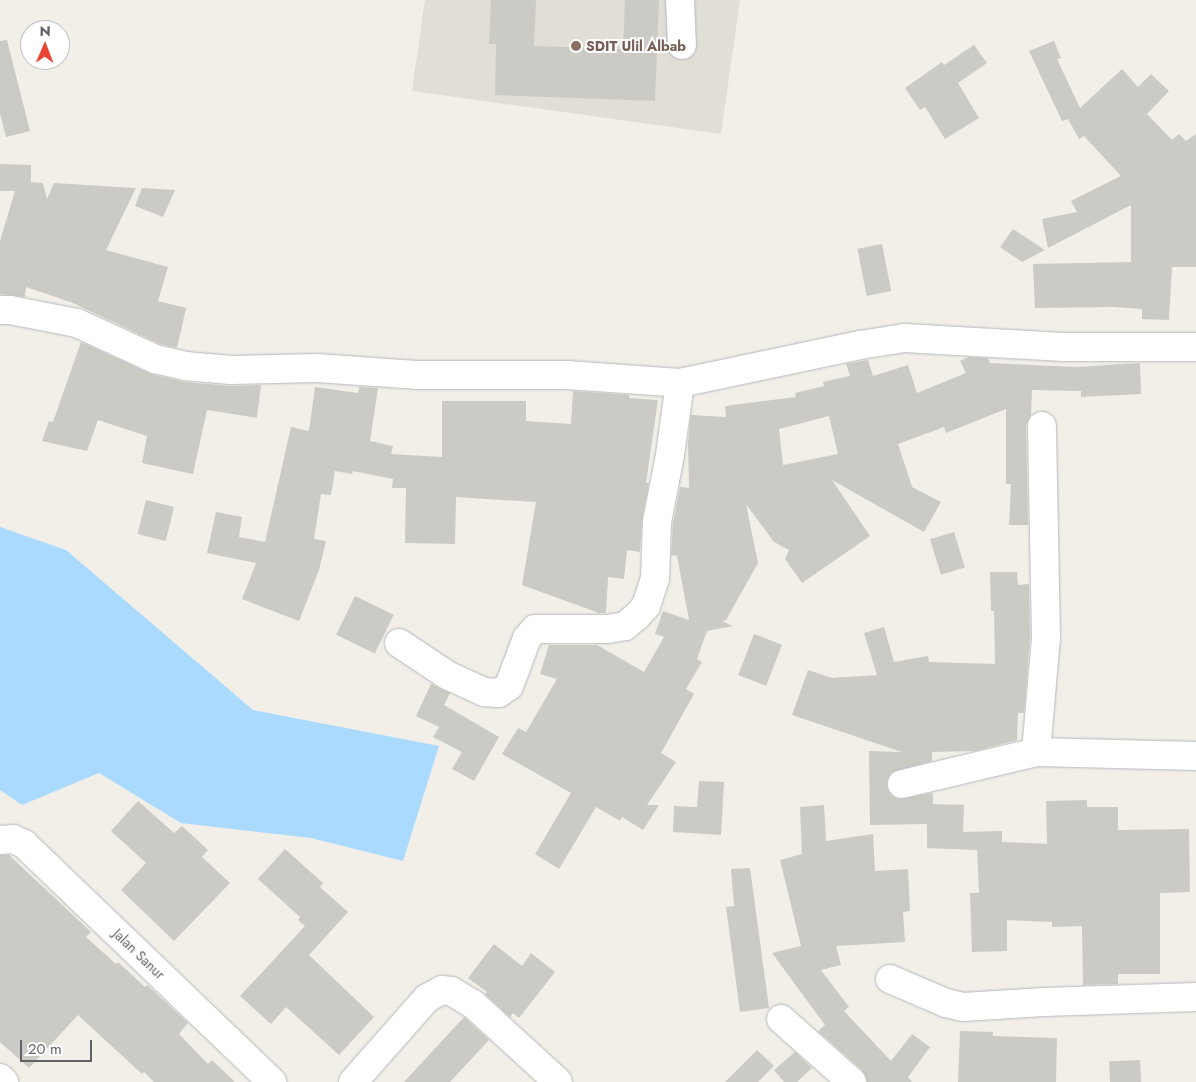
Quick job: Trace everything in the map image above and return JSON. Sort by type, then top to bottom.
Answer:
[{"type":"street","points":[[680,0],[682,45]]},
{"type":"street","points":[[0,310],[10,310],[77,324],[155,359],[185,366],[231,370],[317,368],[416,375],[567,375],[680,383],[860,345],[904,338],[1064,347],[1196,347]]},
{"type":"street","points":[[399,643],[447,675],[484,692],[499,693],[509,686],[527,638],[536,629],[607,629],[625,626],[637,616],[646,606],[655,579],[657,522],[670,455],[680,383]]},
{"type":"street","points":[[1036,752],[1046,638],[1042,426]]},
{"type":"street","points":[[902,784],[1036,752],[1196,756]]},
{"type":"street","name":"Jalan Sanur","points":[[0,840],[13,839],[24,844],[272,1082]]},
{"type":"street","points":[[890,979],[946,1003],[963,1007],[1044,1002],[1196,997]]},
{"type":"street","points":[[353,1082],[427,998],[442,990],[451,991],[473,1004],[558,1082]]},
{"type":"street","points":[[780,1019],[852,1082]]},
{"type":"street","points":[[0,1078],[4,1082]]},
{"type":"shaded area","name":"SDIT Ulil Albab","points":[[425,0],[740,0],[721,134],[412,91]]},
{"type":"water","points":[[0,527],[66,550],[253,710],[439,746],[403,861],[311,838],[181,823],[99,773],[22,805],[0,790]]},
{"type":"building","points":[[491,0],[536,0],[534,46],[623,49],[625,0],[659,0],[655,101],[495,95],[496,44],[489,44]]},
{"type":"building","points":[[7,40],[30,131],[6,137],[0,114],[0,41]]},
{"type":"building","points":[[1054,41],[1061,58],[1057,59],[1080,108],[1122,69],[1138,87],[1151,74],[1169,91],[1147,114],[1172,140],[1179,134],[1186,141],[1196,134],[1196,267],[1172,267],[1169,320],[1142,319],[1142,309],[1114,307],[1035,308],[1033,264],[1131,262],[1131,205],[1048,248],[1042,219],[1077,212],[1071,201],[1121,176],[1084,136],[1079,139],[1068,119],[1062,121],[1029,51]]},
{"type":"building","points":[[974,45],[987,63],[958,83],[979,118],[945,139],[925,107],[920,110],[905,88],[942,62],[944,65]]},
{"type":"building","points":[[0,164],[31,165],[31,182],[43,183],[47,199],[54,183],[136,188],[106,250],[168,267],[158,301],[186,308],[177,348],[160,344],[73,303],[26,287],[25,297],[0,294],[0,241],[15,191],[0,191]]},
{"type":"building","points":[[142,188],[175,190],[163,217],[135,206]]},
{"type":"building","points":[[1013,229],[1045,250],[1022,262],[1000,247]]},
{"type":"building","points":[[882,244],[891,291],[867,296],[857,249]]},
{"type":"building","points":[[81,342],[151,374],[184,382],[230,386],[261,385],[257,418],[207,410],[193,474],[142,463],[147,436],[98,420],[87,451],[42,441],[49,421],[53,422]]},
{"type":"building","points":[[969,357],[988,358],[990,363],[1076,367],[1140,363],[1141,394],[1081,397],[1081,391],[1032,390],[1031,415],[1026,426],[1028,525],[1009,525],[1011,484],[1006,484],[1006,409],[946,433],[944,427],[898,444],[912,487],[941,502],[924,532],[832,480],[870,536],[802,583],[785,559],[789,550],[774,542],[746,504],[758,563],[726,620],[722,621],[733,626],[707,631],[697,659],[702,662],[686,689],[694,694],[661,753],[676,762],[647,805],[659,805],[643,830],[622,817],[620,821],[596,807],[559,869],[535,854],[571,793],[502,754],[518,728],[526,732],[557,679],[540,674],[549,645],[597,645],[644,672],[664,637],[655,634],[663,611],[689,620],[677,556],[671,555],[673,524],[680,487],[689,488],[688,442],[691,415],[726,417],[725,406],[796,397],[795,393],[824,386],[823,382],[850,376],[846,364],[868,360],[873,376],[908,365],[917,393],[966,373],[960,361]],"holes":[[[829,416],[838,454],[783,465],[779,429]]]},
{"type":"building","points":[[315,387],[358,393],[359,387],[378,388],[370,441],[393,446],[391,454],[442,457],[442,401],[526,401],[526,421],[571,424],[573,391],[629,395],[629,398],[658,400],[646,483],[649,483],[642,519],[640,552],[627,550],[624,579],[608,577],[606,613],[599,613],[522,585],[536,502],[456,497],[455,544],[405,543],[406,488],[392,488],[393,479],[353,471],[352,474],[335,471],[331,495],[321,494],[314,539],[326,541],[319,570],[299,621],[242,599],[256,563],[207,553],[216,512],[242,517],[239,537],[265,542],[291,427],[309,431]]},
{"type":"building","points":[[146,500],[174,507],[166,541],[138,534]]},
{"type":"building","points":[[954,532],[965,567],[941,575],[930,539]]},
{"type":"building","points":[[990,572],[1017,572],[1018,585],[1029,584],[1030,637],[1024,713],[1018,713],[1017,740],[975,751],[932,752],[932,761],[892,772],[887,780],[887,788],[891,795],[898,799],[933,793],[933,804],[964,805],[963,832],[1002,831],[1002,842],[1047,844],[1046,801],[1087,800],[1087,807],[1118,807],[1118,830],[1189,829],[1190,892],[1160,893],[1160,974],[1118,974],[1118,984],[1083,985],[1082,926],[1052,927],[1052,922],[1007,920],[1007,951],[972,952],[970,893],[979,893],[977,850],[927,848],[927,824],[870,825],[869,751],[902,752],[792,715],[808,670],[832,678],[877,675],[864,633],[884,627],[894,662],[928,656],[929,662],[995,664],[994,611],[991,611]]},
{"type":"building","points":[[355,596],[394,615],[375,653],[336,635]]},
{"type":"building","points":[[754,634],[782,645],[766,686],[738,675]]},
{"type":"building","points":[[431,684],[450,693],[444,705],[499,737],[474,781],[452,769],[462,752],[433,737],[439,727],[416,716]]},
{"type":"building","points":[[699,781],[724,782],[721,835],[673,832],[674,806],[697,807]]},
{"type":"building","points":[[138,801],[174,833],[182,826],[208,850],[202,857],[230,883],[174,941],[121,890],[146,863],[111,831]]},
{"type":"building","points":[[824,805],[826,841],[873,834],[875,871],[908,869],[910,911],[903,912],[905,942],[836,946],[841,965],[821,970],[849,1007],[844,1011],[891,1061],[912,1034],[930,1047],[908,1077],[912,1082],[867,1082],[862,1070],[818,1031],[825,1025],[772,953],[801,946],[780,860],[802,854],[800,807]]},
{"type":"building","points":[[285,849],[323,883],[320,887],[348,912],[309,955],[374,1017],[339,1055],[286,1007],[271,1024],[240,996],[305,926],[298,920],[300,917],[258,879]]},
{"type":"building","points":[[0,855],[9,855],[91,932],[86,937],[116,964],[118,962],[145,987],[147,985],[188,1023],[179,1034],[208,1064],[212,1060],[235,1082],[154,1082],[144,1072],[142,1074],[78,1015],[29,1068],[0,1042]]},
{"type":"building","points":[[750,868],[769,1008],[740,1012],[726,907],[734,906],[731,869]]},
{"type":"building","points":[[494,944],[522,966],[531,953],[555,972],[519,1018],[513,1013],[510,1017],[485,994],[487,992],[468,978]]},
{"type":"building","points":[[464,1017],[489,1040],[450,1082],[404,1082]]},
{"type":"building","points":[[960,1031],[993,1032],[993,1036],[1057,1038],[1056,1082],[958,1082]]},
{"type":"building","points":[[757,1050],[774,1066],[758,1082],[725,1082]]},
{"type":"building","points":[[795,1052],[812,1068],[797,1082],[784,1082],[774,1070]]},
{"type":"building","points":[[1140,1060],[1141,1082],[1110,1082],[1109,1062]]},
{"type":"place","name":"SDIT Ulil Albab","points":[[576,46]]}]
